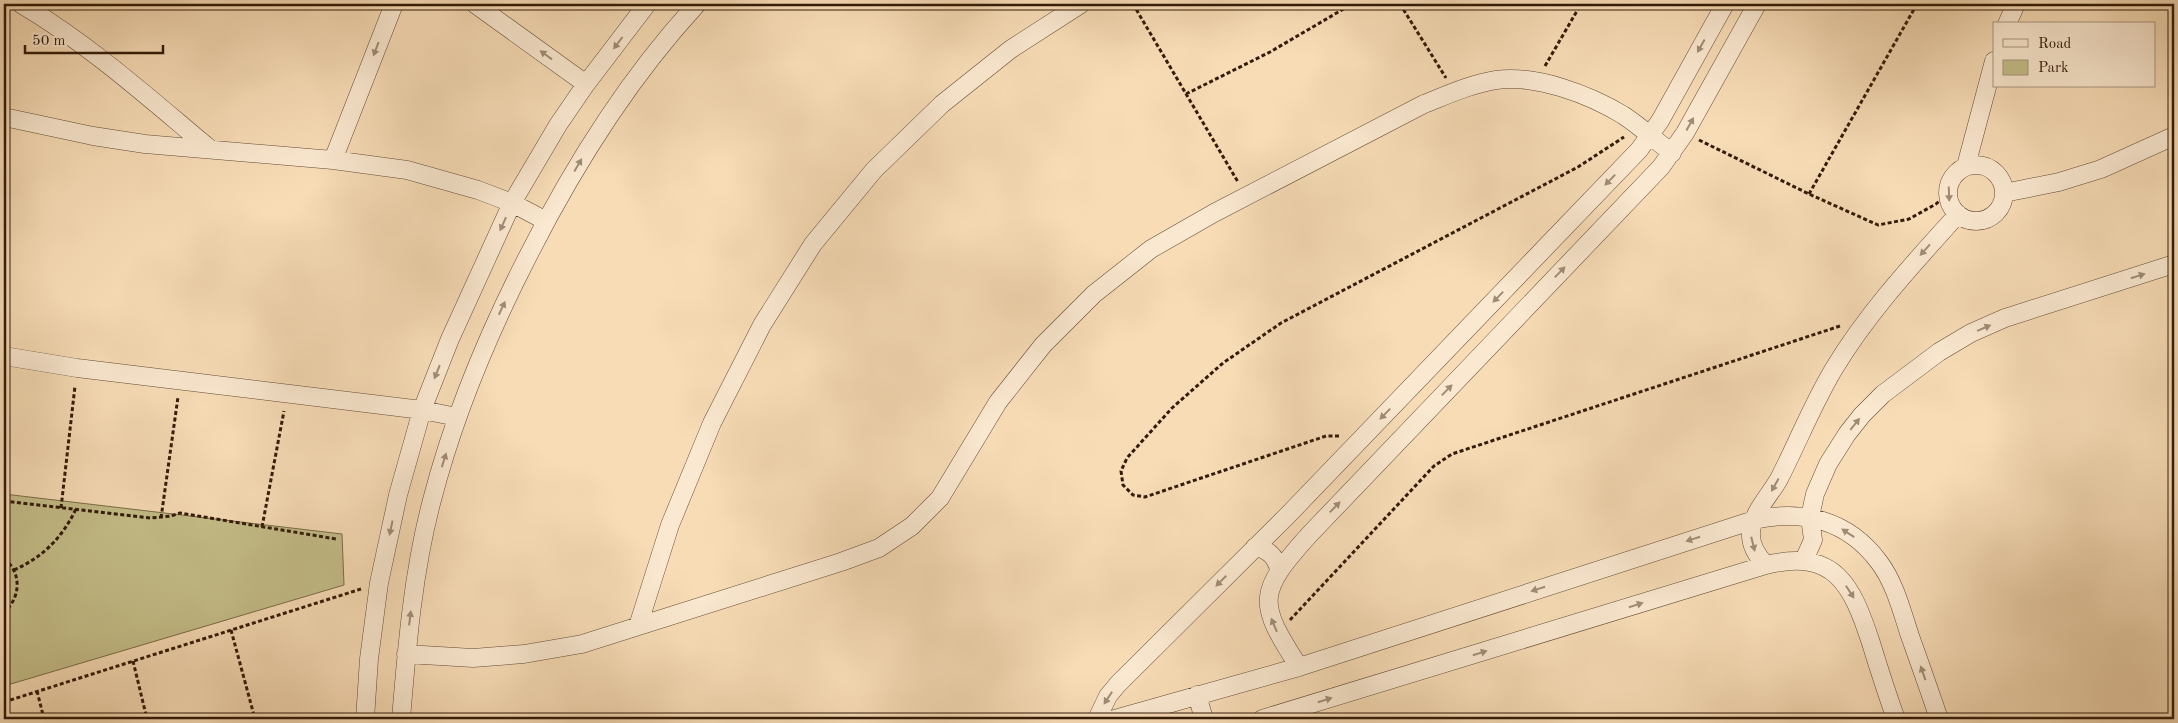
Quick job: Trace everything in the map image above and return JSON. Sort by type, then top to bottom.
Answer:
[{"type":"street","points":[[21,4],[58,28],[134,86],[210,149]]},
{"type":"street","points":[[333,160],[394,4]]},
{"type":"street","points":[[475,4],[586,84]]},
{"type":"street","points":[[365,719],[369,659],[379,583],[398,495],[422,410],[450,339],[512,203],[558,125],[586,84],[647,4]]},
{"type":"street","points":[[401,719],[406,654],[416,576],[432,500],[457,417],[482,351],[546,221],[589,146],[628,87],[675,28],[698,4]]},
{"type":"street","points":[[638,626],[670,525],[712,423],[762,325],[813,244],[874,170],[942,104],[1011,49],[1081,4]]},
{"type":"street","points":[[1097,719],[1108,696],[1118,684],[1287,516],[1355,445],[1644,132],[1725,4]]},
{"type":"street","points":[[1299,667],[1278,634],[1268,608],[1272,581],[1279,569],[1309,535],[1661,167],[1685,133],[1757,4]]},
{"type":"street","points":[[2008,22],[2016,4]]},
{"type":"street","points":[[1966,166],[1993,65]]},
{"type":"street","points":[[406,654],[473,658],[524,654],[582,644],[841,562],[879,548],[912,526],[940,498],[998,402],[1043,345],[1094,294],[1151,250],[1247,195],[1352,144],[1424,104],[1455,92],[1497,80],[1536,81],[1574,92],[1603,104],[1624,116],[1672,153]]},
{"type":"street","points":[[4,117],[93,136],[145,144],[333,160],[407,170],[460,184],[512,203],[546,221]]},
{"type":"street","points":[[2004,192],[2059,182],[2101,169],[2174,136]]},
{"type":"street","points":[[1966,166],[1982,166],[1996,173],[2002,182],[2004,192],[2001,205],[1993,215],[1982,220],[1969,220],[1958,214],[1950,205],[1948,193],[1950,182],[1956,173],[1966,166]]},
{"type":"street","points":[[1766,566],[1757,556],[1752,544],[1751,532],[1754,520],[1778,480],[1809,413],[1836,366],[1881,302],[1958,214]]},
{"type":"street","points":[[1804,560],[1813,540],[1810,517],[1815,494],[1828,464],[1847,434],[1862,415],[1883,394],[1939,352],[1971,333],[2005,318],[2174,264]]},
{"type":"street","points":[[4,356],[77,368],[180,379],[422,410],[457,417]]},
{"type":"street","points":[[1115,719],[1299,667],[1754,520],[1792,515],[1810,517],[1837,526],[1861,542],[1880,563],[1893,588],[1939,719]]},
{"type":"street","points":[[1287,516],[1289,522],[1297,531],[1309,535]]},
{"type":"street","points":[[1256,547],[1274,556],[1279,569]]},
{"type":"street","points":[[1262,719],[1766,566],[1791,560],[1804,560],[1820,564],[1834,573],[1849,588],[1859,607],[1896,719]]},
{"type":"street","points":[[1197,695],[1204,719]]},
{"type":"path","points":[[1133,4],[1247,195]]},
{"type":"path","points":[[1186,94],[1270,52],[1352,4]]},
{"type":"path","points":[[1400,4],[1455,92]]},
{"type":"path","points":[[1536,81],[1581,4]]},
{"type":"path","points":[[1809,194],[1916,4]]},
{"type":"path","points":[[1355,445],[1343,437],[1326,436],[1145,497],[1139,497],[1127,491],[1121,479],[1121,471],[1127,458],[1154,426],[1196,385],[1252,342],[1312,306],[1644,132]]},
{"type":"path","points":[[1685,133],[1809,194],[1878,225],[1909,219],[1936,204],[1948,193]]},
{"type":"path","points":[[1278,634],[1434,466],[1447,456],[1841,326]]},
{"type":"path","points":[[61,508],[77,368]]},
{"type":"path","points":[[161,518],[180,379]]},
{"type":"path","points":[[262,527],[288,393]]},
{"type":"path","points":[[4,501],[161,518],[180,512],[336,539]]},
{"type":"path","points":[[14,570],[40,556],[51,546],[61,535],[76,510]]},
{"type":"path","points":[[4,558],[14,570],[17,580],[17,591],[13,601],[4,612]]},
{"type":"path","points":[[4,702],[379,583]]},
{"type":"path","points":[[231,630],[255,719]]},
{"type":"path","points":[[133,661],[147,719]]},
{"type":"path","points":[[37,691],[44,719]]},
{"type":"green space","points":[[4,494],[342,534],[344,585],[4,686]]}]
